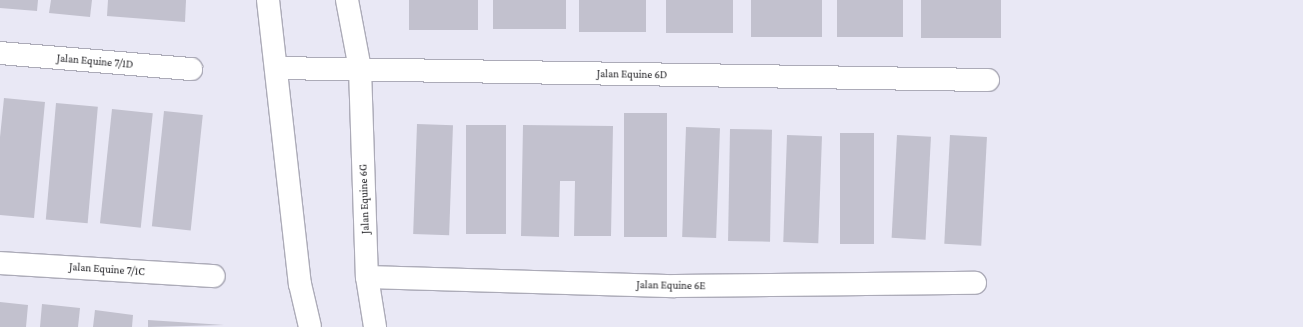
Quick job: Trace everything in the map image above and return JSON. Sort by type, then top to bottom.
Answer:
[{"type":"street","points":[[268,0],[300,284],[310,327]]},
{"type":"street","name":"Jalan Equine 6G","points":[[347,0],[360,69],[367,277],[375,327]]},
{"type":"street","name":"Jalan Equine 7/1D","points":[[0,53],[191,69]]},
{"type":"street","name":"Jalan Equine 6D","points":[[276,68],[988,80]]},
{"type":"street","name":"Jalan Equine 7/1C","points":[[0,263],[214,276]]},
{"type":"street","name":"Jalan Equine 6E","points":[[367,277],[675,286],[976,283]]},
{"type":"building","points":[[0,0],[38,0],[37,11],[0,8]]},
{"type":"building","points":[[51,0],[92,0],[90,17],[49,13]]},
{"type":"building","points":[[108,0],[186,0],[185,22],[107,16]]},
{"type":"building","points":[[409,0],[478,0],[478,30],[409,30]]},
{"type":"building","points":[[493,0],[566,0],[566,29],[493,29]]},
{"type":"building","points":[[579,0],[646,0],[646,32],[579,32]]},
{"type":"building","points":[[666,0],[733,0],[733,33],[666,33]]},
{"type":"building","points":[[751,0],[822,0],[822,37],[751,37]]},
{"type":"building","points":[[837,0],[903,0],[903,37],[837,37]]},
{"type":"building","points":[[921,0],[1001,0],[1001,38],[921,38]]},
{"type":"building","points":[[4,98],[45,102],[34,218],[0,215],[0,137]]},
{"type":"building","points":[[56,103],[98,107],[88,223],[46,220]]},
{"type":"building","points":[[112,109],[153,113],[141,228],[100,223]]},
{"type":"building","points":[[164,111],[203,115],[191,230],[152,226]]},
{"type":"building","points":[[624,113],[667,113],[667,237],[624,237]]},
{"type":"building","points":[[417,124],[453,125],[449,235],[413,234]]},
{"type":"building","points":[[466,125],[506,125],[506,234],[466,234]]},
{"type":"building","points":[[523,125],[613,126],[611,236],[574,236],[575,181],[560,181],[559,237],[521,236]]},
{"type":"building","points":[[686,127],[720,128],[716,238],[682,237]]},
{"type":"building","points":[[730,129],[772,130],[770,242],[728,241]]},
{"type":"building","points":[[840,133],[874,133],[874,244],[840,244]]},
{"type":"building","points":[[787,135],[822,136],[818,243],[783,242]]},
{"type":"building","points":[[897,135],[931,137],[926,240],[892,238]]},
{"type":"building","points":[[950,135],[987,137],[981,246],[944,244]]},
{"type":"building","points":[[0,302],[28,305],[26,327],[0,327]]},
{"type":"building","points":[[42,304],[80,308],[78,327],[40,327]]},
{"type":"building","points":[[95,310],[133,315],[132,327],[93,327]]},
{"type":"building","points":[[148,320],[224,325],[148,327]]}]
